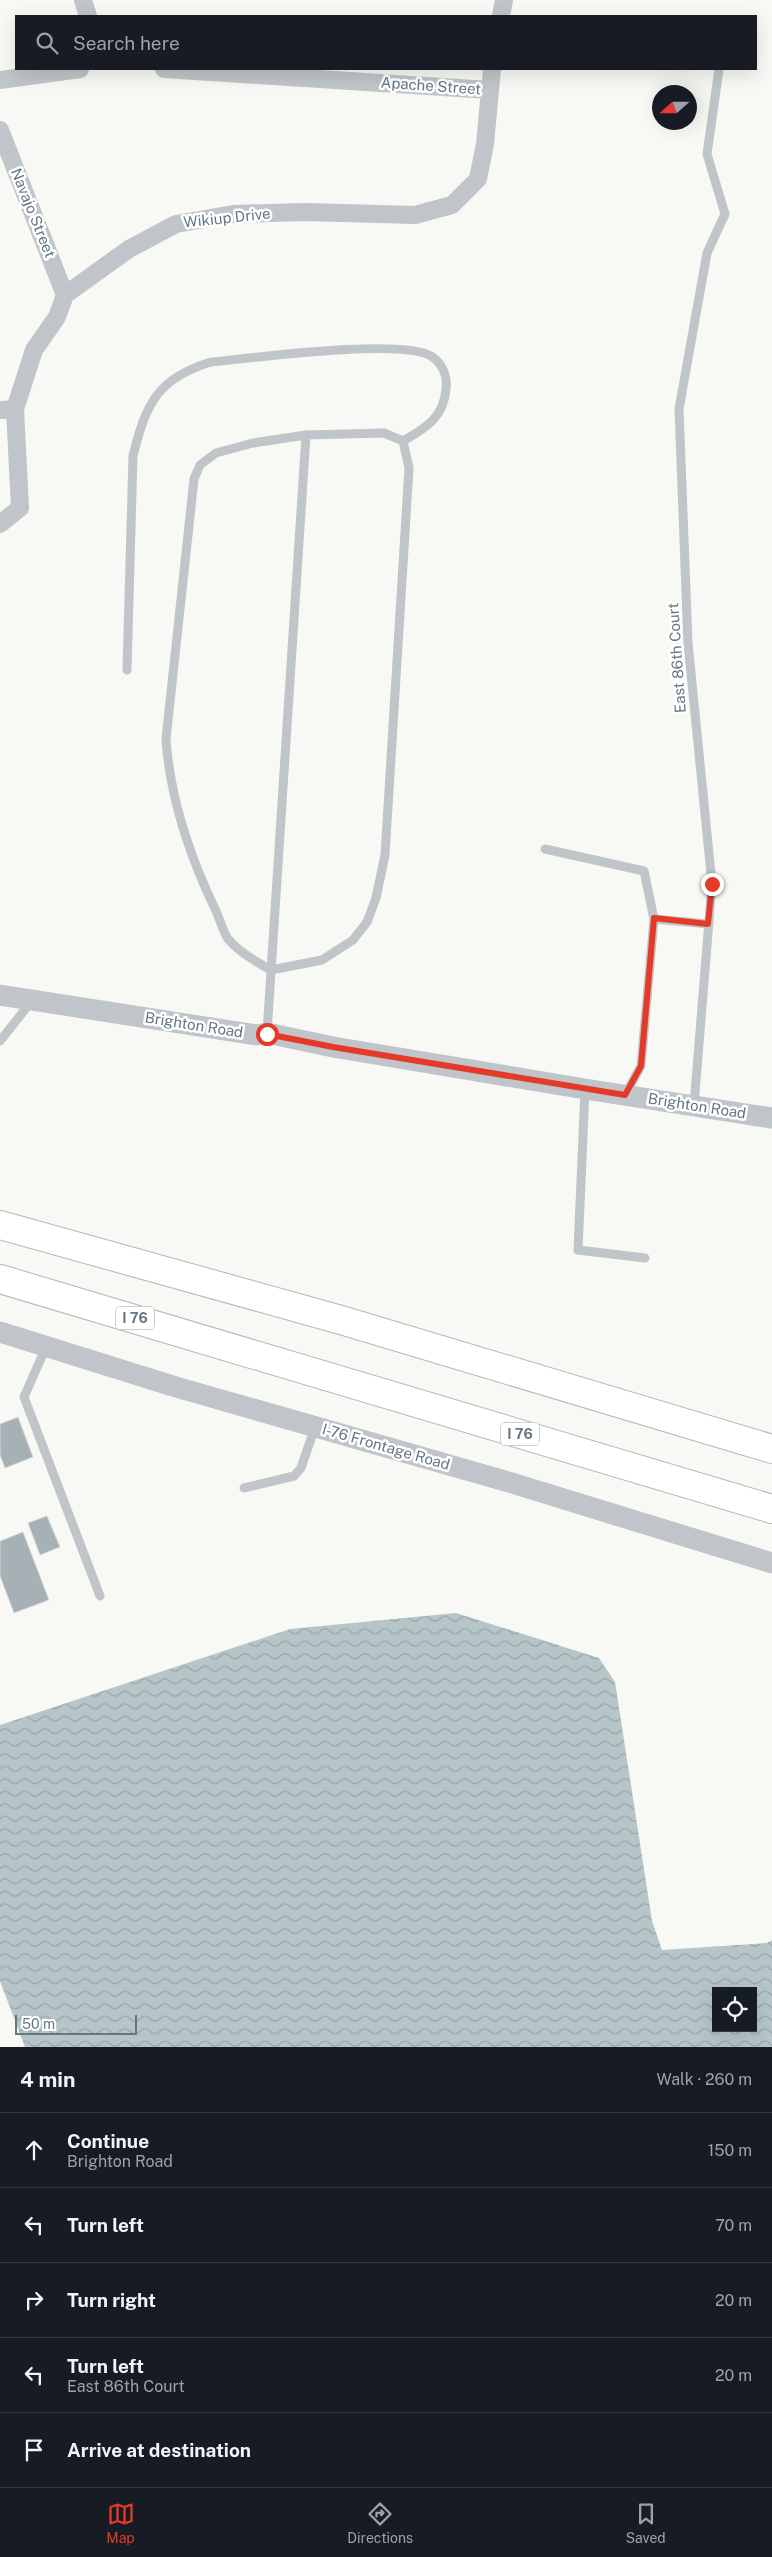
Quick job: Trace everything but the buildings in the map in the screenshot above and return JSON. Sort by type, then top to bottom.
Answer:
[{"type":"highway","points":[[0,1225],[350,1323],[772,1449]]},
{"type":"highway","name":"I 76","points":[[0,1279],[772,1509]]},
{"type":"street","points":[[82,0],[88,15]]},
{"type":"street","points":[[501,15],[504,0]]},
{"type":"street","points":[[0,80],[73,70]]},
{"type":"street","name":"Apache Street","points":[[179,70],[489,90]]},
{"type":"street","name":"Wikiup Drive","points":[[65,295],[129,249],[176,224],[233,214],[304,212],[415,215],[452,205],[478,179],[485,144],[492,70]]},
{"type":"street","name":"Navajo Street","points":[[0,130],[65,295]]},
{"type":"street","points":[[0,524],[20,508],[8,410],[34,350],[57,317],[65,295]]},
{"type":"street","name":"Brighton Road","points":[[0,995],[256,1035],[267,1034],[333,1047],[585,1089],[772,1118]]},
{"type":"street","name":"I-76 Frontage Road","points":[[0,1332],[315,1427],[512,1483],[772,1563]]},
{"type":"lane","name":"East 86th Court","points":[[694,1105],[712,884],[688,643],[679,409],[707,254],[725,214],[707,154],[719,70]]},
{"type":"lane","points":[[127,670],[133,456],[140,429],[150,406],[172,378],[188,369],[211,362],[380,348],[410,349],[430,355],[441,365],[447,382],[445,402],[429,427],[403,442]]},
{"type":"lane","points":[[384,432],[403,442],[409,468],[384,855],[376,898],[367,922],[353,940],[322,960],[271,970],[253,960],[228,938],[206,891],[172,792],[166,740],[194,479],[200,465],[216,453],[253,443],[306,435],[384,432]]},
{"type":"lane","points":[[267,1034],[306,435]]},
{"type":"lane","points":[[545,849],[644,871],[654,918],[641,1066],[625,1095]]},
{"type":"lane","points":[[654,918],[708,924]]},
{"type":"lane","points":[[0,1042],[33,1000]]},
{"type":"lane","points":[[585,1089],[578,1250],[645,1258]]},
{"type":"lane","points":[[46,1346],[24,1397],[100,1596]]},
{"type":"lane","points":[[244,1488],[294,1476],[301,1468],[315,1427]]},
{"type":"water","points":[[456,1613],[599,1658],[615,1682],[652,1921],[662,1950],[767,1943],[772,1940],[772,2047],[25,2047],[0,1981],[0,1725],[290,1629]]},
{"type":"route","points":[[267,1034],[333,1047],[625,1095],[641,1066],[654,918],[708,924],[712,884]]}]
